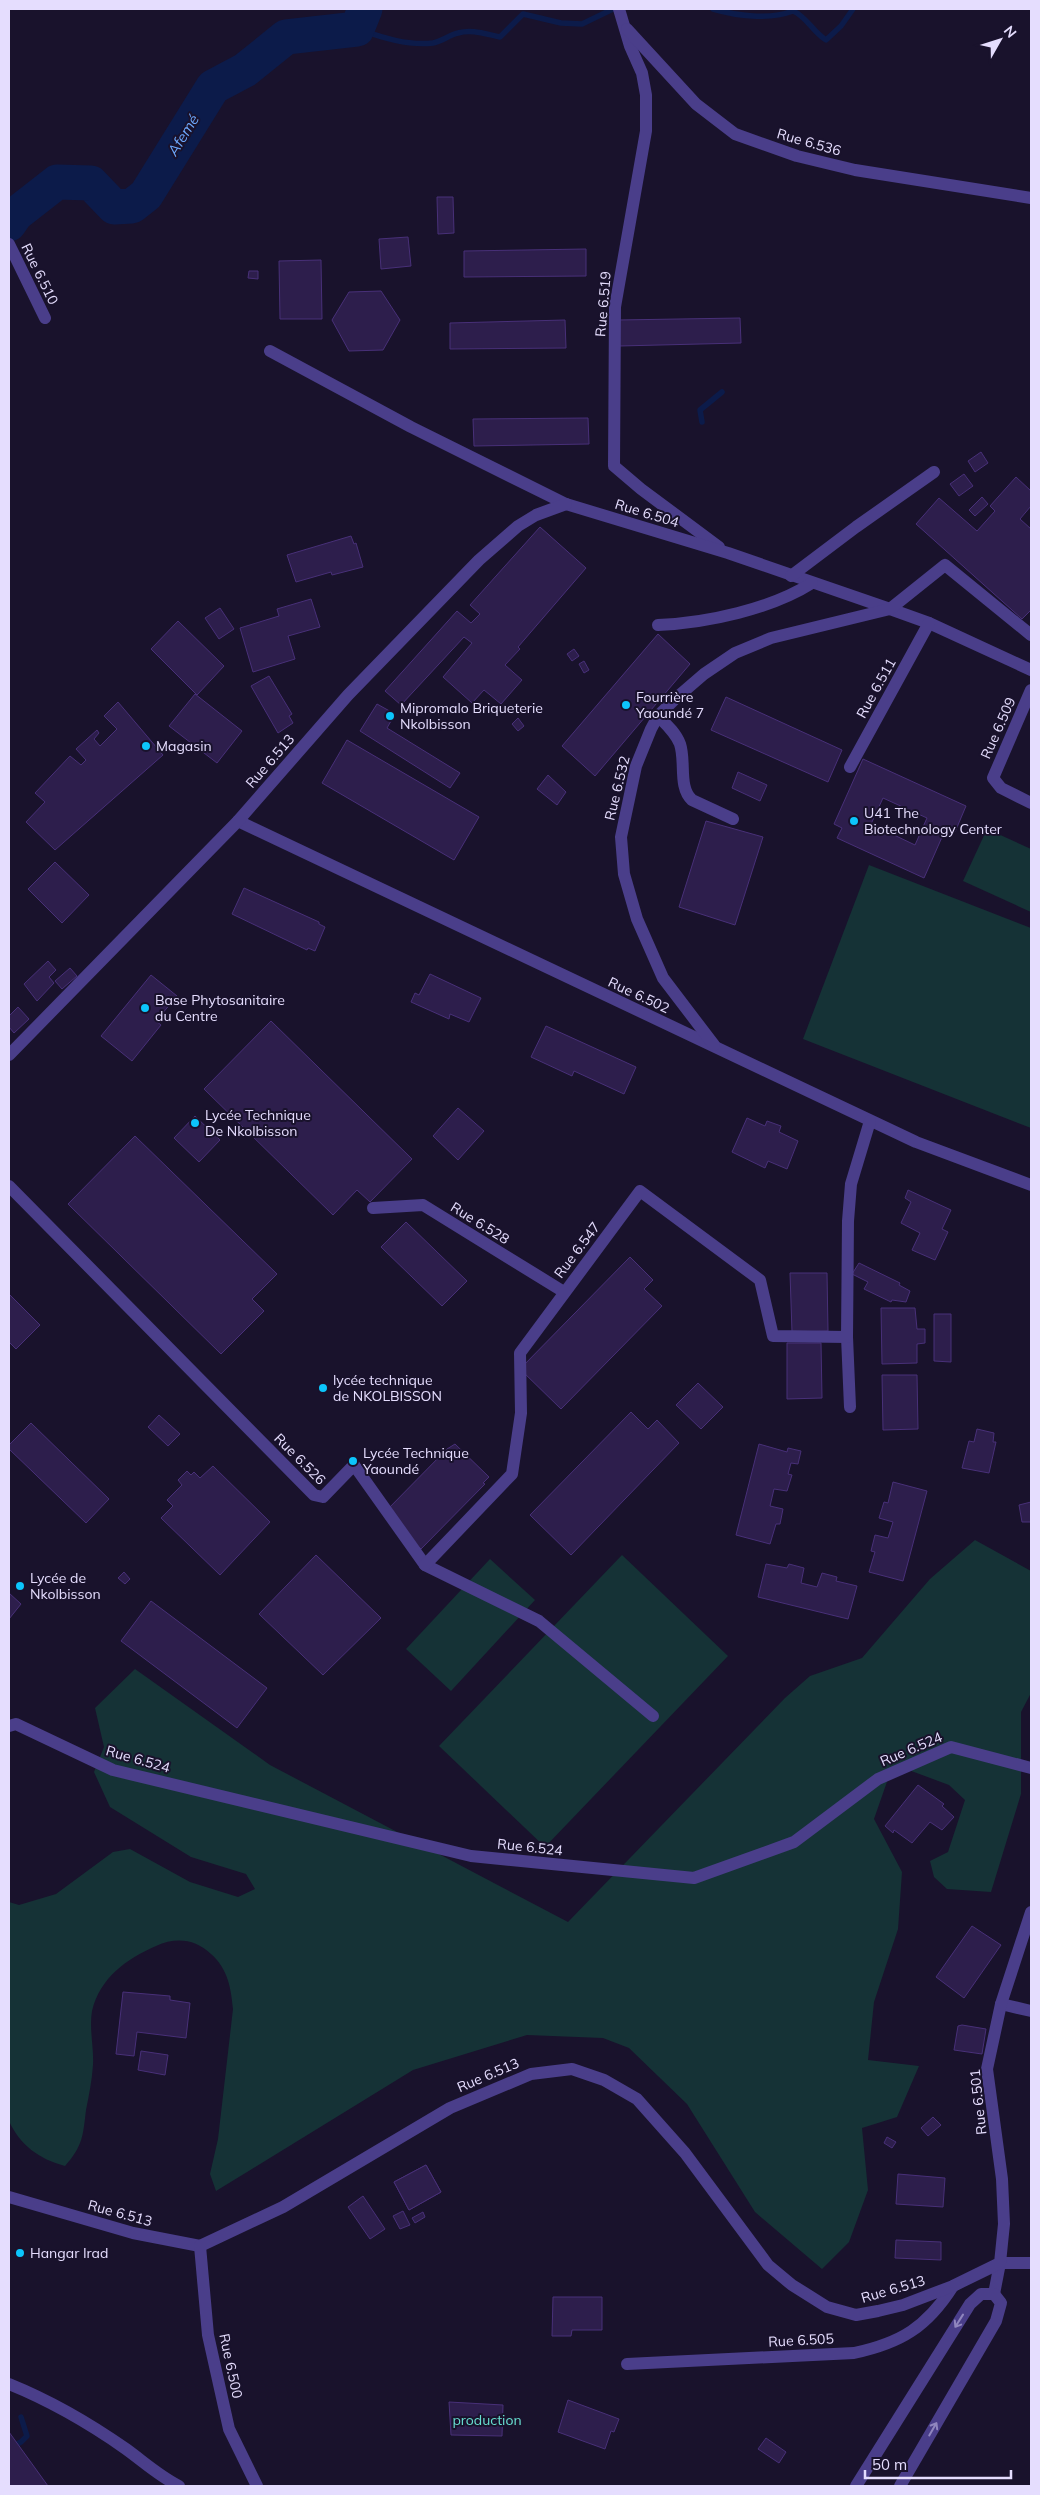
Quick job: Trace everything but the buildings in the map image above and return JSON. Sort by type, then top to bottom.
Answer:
[{"type":"street","name":"Rue 6.519","points":[[619,9],[642,73],[646,95],[646,131],[615,307],[614,466],[640,489],[728,553]]},
{"type":"street","name":"Rue 6.536","points":[[623,24],[696,104],[735,134],[798,156],[855,170],[991,194],[1031,198]]},
{"type":"street","name":"Rue 6.510","points":[[9,244],[45,318]]},
{"type":"street","name":"Rue 6.504","points":[[270,351],[411,427],[566,504],[728,553],[890,609],[929,623],[1031,670]]},
{"type":"street","points":[[791,576],[934,472]]},
{"type":"street","name":"Rue 6.513","points":[[9,1055],[238,821],[348,695],[479,560],[518,526],[536,515],[566,504]]},
{"type":"street","name":"Rue 6.532","points":[[716,1048],[663,978],[637,919],[624,874],[621,837],[636,766],[658,716],[704,674],[735,653],[770,638],[890,609],[945,565],[1031,635]]},
{"type":"street","points":[[658,625],[745,611],[791,596],[812,583]]},
{"type":"street","name":"Rue 6.511","points":[[850,766],[929,623]]},
{"type":"street","name":"Rue 6.509","points":[[1031,690],[993,778],[1001,788],[1031,803]]},
{"type":"street","points":[[658,716],[671,730],[679,743],[684,766],[684,791],[692,800],[734,819]]},
{"type":"street","name":"Rue 6.502","points":[[238,821],[916,1142],[1031,1185]]},
{"type":"street","points":[[850,1407],[847,1337],[848,1221],[851,1184],[870,1120]]},
{"type":"street","name":"Rue 6.526","points":[[9,1186],[314,1495],[322,1498],[354,1465],[425,1565],[539,1621],[653,1716]]},
{"type":"street","name":"Rue 6.547","points":[[425,1565],[512,1474],[520,1413],[520,1352],[640,1191],[760,1280],[773,1336],[847,1337]]},
{"type":"street","name":"Rue 6.528","points":[[374,1208],[423,1205],[564,1292]]},
{"type":"street","name":"Rue 6.524","points":[[9,1726],[16,1724],[113,1770],[471,1856],[694,1878],[794,1842],[878,1779],[951,1747],[1031,1768]]},
{"type":"street","name":"Rue 6.501","points":[[900,2486],[996,2321],[1001,2303],[994,2294],[1000,2263],[1004,2224],[1002,2179],[987,2068],[1001,2004],[1031,1912]]},
{"type":"street","points":[[1001,2004],[1031,2011]]},
{"type":"street","name":"Rue 6.513","points":[[9,2197],[133,2233],[200,2246],[283,2207],[450,2108],[531,2074],[572,2069],[604,2080],[637,2099],[685,2153],[768,2266],[792,2285],[827,2307],[856,2315],[903,2305],[953,2286],[1000,2263]]},
{"type":"street","name":"Rue 6.500","points":[[200,2246],[208,2335],[229,2429],[257,2486]]},
{"type":"street","points":[[1000,2263],[1031,2262]]},
{"type":"street","name":"Rue 6.505","points":[[627,2364],[854,2353],[884,2346],[927,2320],[953,2286]]},
{"type":"street","points":[[856,2486],[970,2304],[981,2294],[994,2294]]},
{"type":"street","points":[[9,2384],[44,2398],[85,2421],[161,2477],[179,2486]]},
{"type":"green space","points":[[987,829],[1031,849],[1031,912],[963,881]]},
{"type":"green space","points":[[869,865],[1031,928],[1031,1128],[803,1039]]},
{"type":"green space","points":[[975,1540],[1031,1571],[1031,1693],[1021,1712],[1021,1794],[991,1892],[947,1889],[934,1877],[930,1861],[948,1852],[965,1800],[949,1785],[906,1769],[889,1776],[874,1819],[902,1872],[898,1929],[874,2002],[868,2060],[919,2066],[897,2117],[862,2128],[868,2190],[849,2242],[822,2269],[755,2212],[687,2104],[629,2048],[603,2038],[527,2035],[413,2070],[216,2191],[210,2174],[218,2139],[233,2009],[228,1979],[217,1960],[205,1949],[185,1941],[163,1943],[134,1957],[116,1971],[101,1989],[92,2011],[93,2065],[83,2133],[79,2146],[65,2166],[31,2150],[13,2130],[9,2121],[9,1902],[19,1905],[56,1894],[113,1852],[130,1849],[190,1882],[238,1897],[255,1889],[246,1874],[191,1857],[110,1807],[94,1772],[104,1747],[95,1708],[135,1669],[270,1765],[568,1922],[785,1698],[810,1676],[862,1658],[930,1579]]},
{"type":"green space","points":[[622,1555],[728,1656],[545,1847],[439,1746]]},
{"type":"green space","points":[[490,1559],[535,1600],[451,1691],[406,1649]]},
{"type":"waterway","name":"Afemé","points":[[9,224],[16,214],[57,182],[91,183],[114,207],[132,206],[146,195],[213,87],[245,70],[286,37],[357,29],[365,9]]},
{"type":"waterway","points":[[357,29],[385,38],[423,44],[440,41],[463,32],[479,32],[500,37],[523,14],[561,23],[582,24],[613,9]]},
{"type":"waterway","points":[[713,9],[732,14],[753,16],[784,14],[793,11],[798,13],[826,40],[841,26],[853,9]]},
{"type":"waterway","points":[[702,422],[700,410],[722,392]]},
{"type":"waterway","points":[[9,2448],[21,2442],[27,2436],[21,2417]]},
{"type":"place","name":"Fourrière Yaoundé 7","points":[[626,705]]},
{"type":"place","name":"Mipromalo Briqueterie Nkolbisson","points":[[390,716]]},
{"type":"place","name":"Magasin","points":[[146,746]]},
{"type":"place","name":"U41 The Biotechnology Center","points":[[854,821]]},
{"type":"place","name":"Base Phytosanitaire du Centre","points":[[145,1008]]},
{"type":"place","name":"Lycée Technique De Nkolbisson","points":[[195,1123]]},
{"type":"place","name":"lycée technique de NKOLBISSON","points":[[323,1388]]},
{"type":"place","name":"Lycée Technique Yaoundé","points":[[353,1461]]},
{"type":"place","name":"Lycée de Nkolbisson","points":[[20,1586]]},
{"type":"place","name":"Hangar Irad","points":[[20,2253]]},
{"type":"park label","name":"production","points":[[487,2420]]}]
